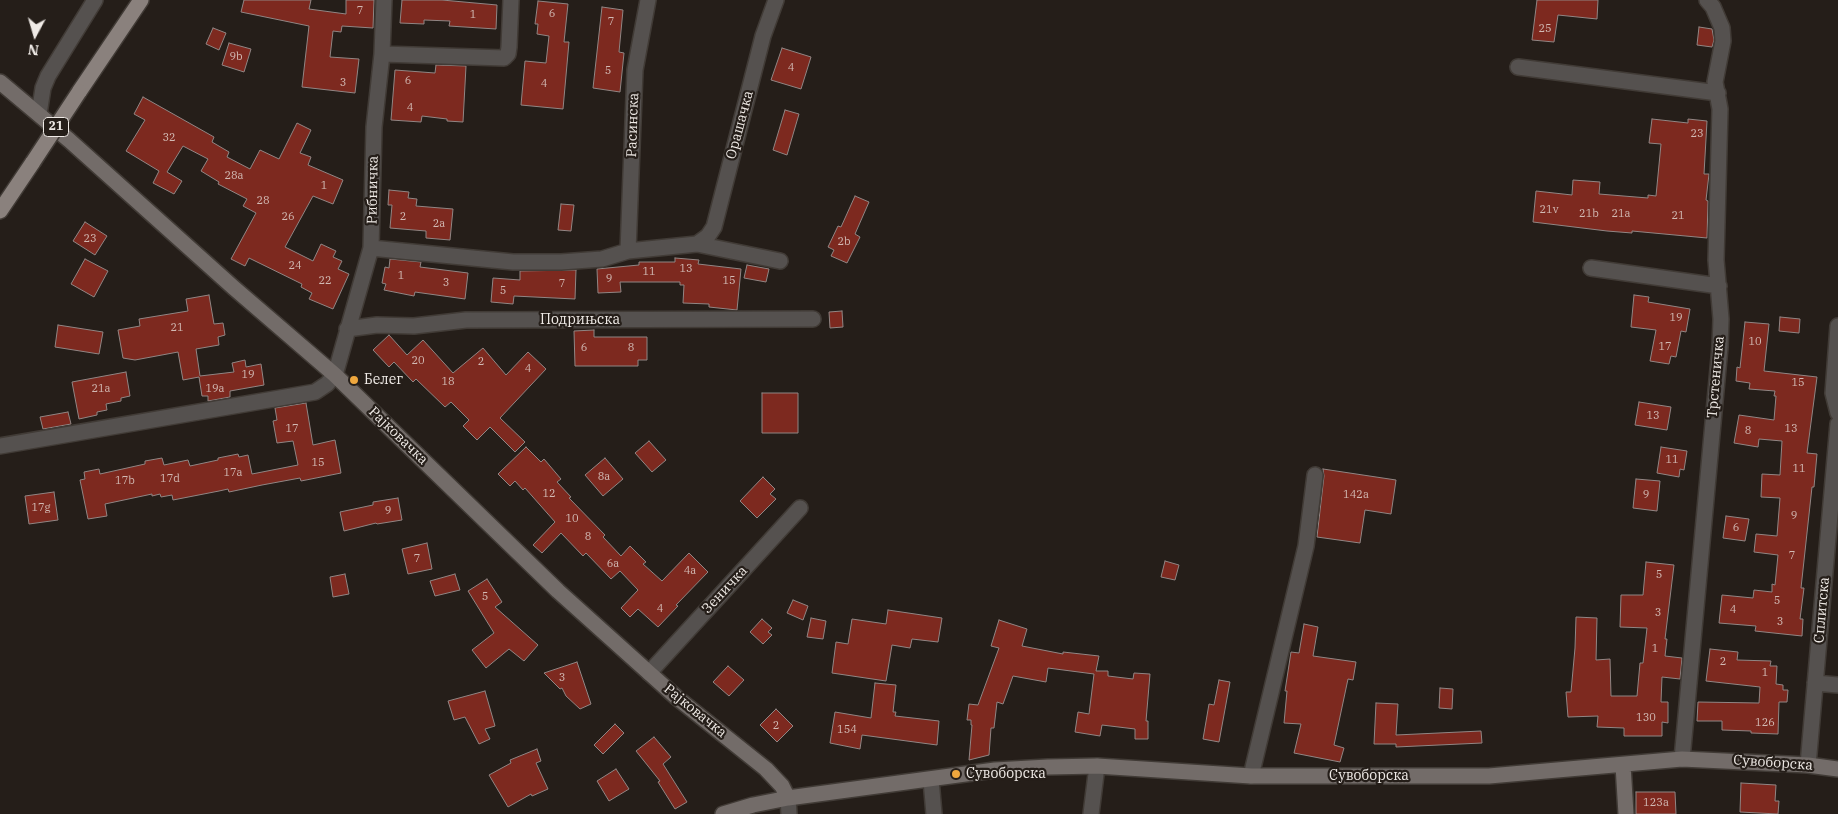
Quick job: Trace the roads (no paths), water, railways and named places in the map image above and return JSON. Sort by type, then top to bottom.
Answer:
[{"type":"main road","name":"21","points":[[0,211],[141,0]]},
{"type":"main road","name":"Рајковачка","points":[[0,82],[39,114],[335,375],[558,591],[676,697],[766,769],[782,786],[788,798]]},
{"type":"main road","name":"Сувоборска","points":[[723,814],[753,805],[788,798],[995,770],[1048,766],[1097,766],[1251,776],[1489,776],[1682,759],[1808,765],[1838,769]]},
{"type":"main road","points":[[1623,764],[1626,814]]},
{"type":"street","points":[[39,114],[43,88],[48,76],[95,0]]},
{"type":"street","name":"Рибничка","points":[[335,375],[371,248],[374,127],[382,54],[384,0]]},
{"type":"street","points":[[382,54],[504,58],[508,54],[510,47],[511,0]]},
{"type":"street","name":"Расинска","points":[[628,251],[635,70],[648,0]]},
{"type":"street","name":"Орашачка","points":[[697,244],[708,236],[714,226],[763,36],[776,0]]},
{"type":"street","name":"Трстеничка","points":[[1682,759],[1721,319],[1716,260],[1720,109],[1715,82],[1723,41],[1722,28],[1716,12],[1707,0]]},
{"type":"street","points":[[1518,67],[1718,93]]},
{"type":"street","points":[[371,248],[523,262],[584,262],[628,251],[697,244],[780,260]]},
{"type":"street","points":[[1591,268],[1719,286]]},
{"type":"street","name":"Подрињска","points":[[347,329],[377,325],[414,326],[466,320],[813,319]]},
{"type":"street","points":[[1838,326],[1833,393],[1838,413]]},
{"type":"street","points":[[0,446],[315,392],[328,384],[335,375]]},
{"type":"street","name":"Сплитска","points":[[1808,765],[1832,554],[1838,424]]},
{"type":"street","points":[[1251,776],[1306,546],[1315,475]]},
{"type":"street","name":"Зеничка","points":[[649,673],[800,508]]},
{"type":"street","points":[[1816,683],[1838,685]]},
{"type":"street","points":[[1091,814],[1097,766]]},
{"type":"street","points":[[930,780],[934,814]]},
{"type":"street","points":[[788,798],[789,814]]},
{"type":"place","name":"Белег","points":[[354,380]]},
{"type":"place","name":"Сувоборска","points":[[956,774]]}]
